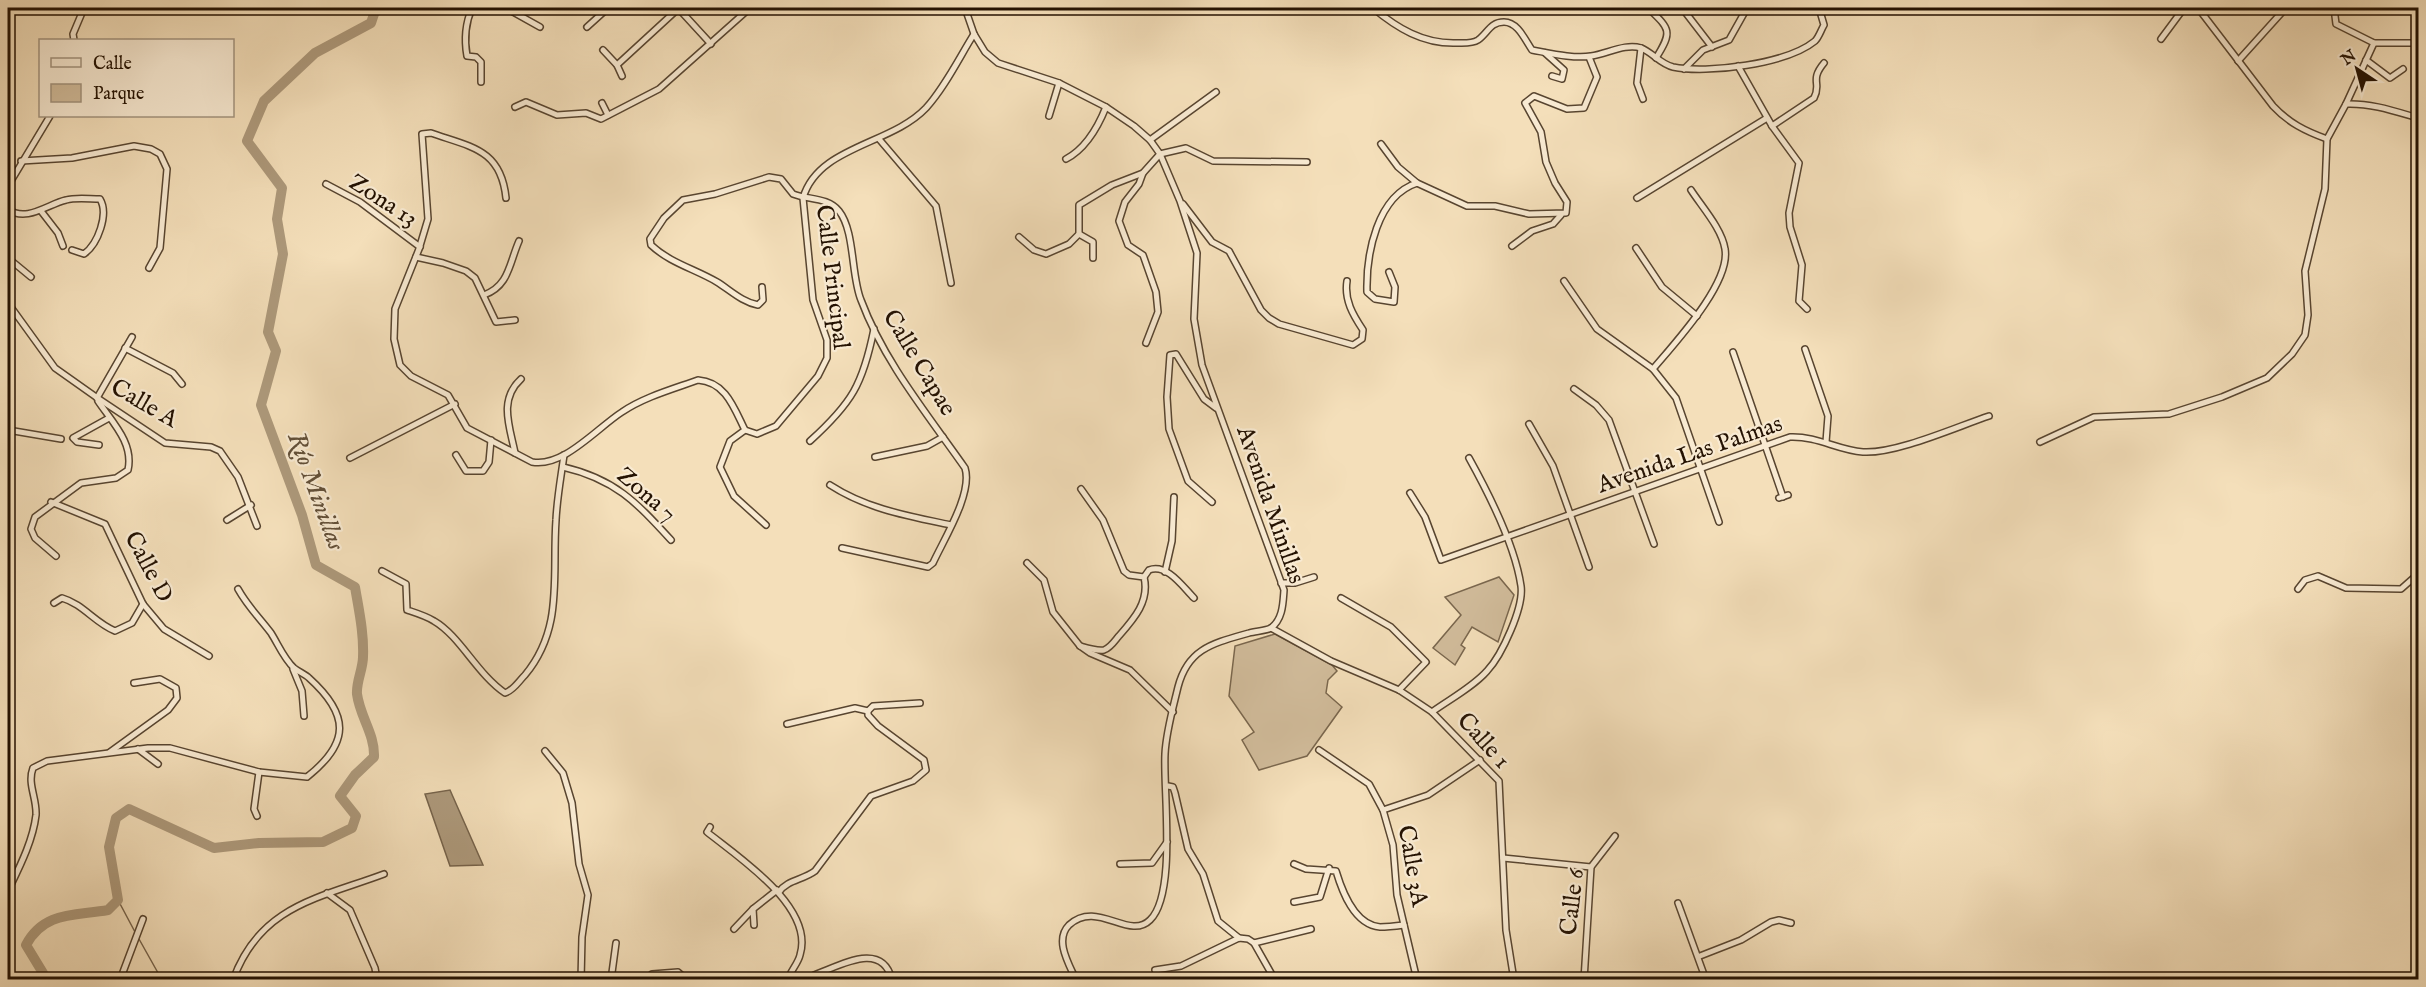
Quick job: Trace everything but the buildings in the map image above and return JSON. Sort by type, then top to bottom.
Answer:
[{"type":"street","points":[[74,39],[73,34],[84,8]]},
{"type":"street","points":[[472,8],[465,34],[465,49],[467,56],[476,57],[481,62],[481,82]]},
{"type":"street","points":[[506,8],[540,27]]},
{"type":"street","points":[[587,27],[608,8]]},
{"type":"street","points":[[616,65],[678,8],[711,44]]},
{"type":"street","points":[[515,107],[526,102],[557,115],[586,113],[601,119],[659,89],[750,8]]},
{"type":"street","name":"Avenida Minillas","points":[[965,8],[974,34],[985,52],[998,63],[1059,83],[1106,107],[1127,120],[1150,140],[1160,154],[1180,201],[1197,253],[1194,319],[1202,365],[1281,583],[1283,611],[1271,628]]},
{"type":"street","points":[[1373,8],[1392,24],[1421,38],[1441,44],[1469,43],[1479,40],[1493,24],[1506,22],[1516,26],[1532,50],[1590,57],[1620,48],[1641,48],[1669,66],[1684,69],[1738,66],[1776,60],[1817,39],[1824,25],[1819,8]]},
{"type":"street","points":[[1648,8],[1665,24],[1668,31],[1667,40],[1656,58]]},
{"type":"street","points":[[1684,69],[1703,50],[1729,40],[1747,8]]},
{"type":"street","points":[[2161,39],[2184,8]]},
{"type":"street","points":[[2198,8],[2286,120],[2327,139]]},
{"type":"street","points":[[2334,8],[2336,24],[2374,43],[2418,43]]},
{"type":"street","points":[[1682,9],[1712,47]]},
{"type":"street","points":[[2238,61],[2284,10]]},
{"type":"street","name":"Calle Principal","points":[[745,430],[757,434],[776,426],[818,376],[827,358],[827,340],[813,300],[803,198],[806,188],[816,173],[834,158],[879,139],[909,122],[927,107],[974,34]]},
{"type":"street","points":[[2040,442],[2094,417],[2169,414],[2222,398],[2267,378],[2292,354],[2305,335],[2308,315],[2305,270],[2325,189],[2327,139],[2374,43]]},
{"type":"street","points":[[1641,48],[1637,83],[1643,99]]},
{"type":"street","points":[[603,50],[622,76]]},
{"type":"street","points":[[1543,52],[1564,70],[1562,79],[1552,76]]},
{"type":"street","points":[[1512,246],[1532,231],[1553,224],[1566,213],[1567,202],[1546,162],[1541,132],[1525,103],[1534,96],[1567,110],[1584,108],[1597,77],[1590,57]]},
{"type":"street","points":[[2366,60],[2390,78],[2403,69]]},
{"type":"street","points":[[1772,126],[1814,98],[1817,93],[1815,77],[1824,63]]},
{"type":"street","points":[[1738,66],[1772,126],[1799,163],[1789,213],[1790,227],[1802,265],[1799,301],[1807,309]]},
{"type":"street","points":[[1048,116],[1059,83]]},
{"type":"street","points":[[1150,140],[1216,92]]},
{"type":"street","points":[[602,103],[608,116]]},
{"type":"street","points":[[2346,104],[2377,105],[2391,112],[2418,118]]},
{"type":"street","points":[[1066,159],[1077,153],[1100,123],[1106,107]]},
{"type":"street","points":[[8,183],[49,117]]},
{"type":"street","points":[[1638,198],[1767,118]]},
{"type":"street","points":[[506,198],[504,181],[486,153],[431,133],[423,134],[428,219],[420,247],[395,309],[394,339],[400,365],[411,376],[448,395],[468,428],[532,462],[542,464],[564,456],[622,411],[698,380],[711,381],[726,393],[745,430],[730,441],[720,467],[734,496],[766,525]]},
{"type":"street","points":[[879,139],[936,206],[951,283]]},
{"type":"street","points":[[1381,144],[1398,167],[1418,183],[1467,206],[1496,206],[1529,214],[1561,215]]},
{"type":"street","points":[[21,161],[72,158],[134,146],[150,148],[160,154],[167,169],[160,248],[149,268]]},
{"type":"street","points":[[1146,343],[1158,312],[1156,292],[1143,255],[1128,244],[1119,221],[1125,202],[1139,184],[1143,173],[1160,154],[1186,148],[1213,161],[1307,162]]},
{"type":"street","points":[[1019,237],[1034,250],[1047,254],[1069,244],[1079,234],[1079,205],[1112,185],[1143,173]]},
{"type":"street","points":[[762,287],[763,300],[758,305],[749,303],[716,281],[662,255],[651,245],[650,238],[664,218],[683,200],[716,194],[769,177],[781,179],[793,194],[803,198]]},
{"type":"street","points":[[1389,272],[1395,287],[1394,302],[1375,299],[1367,292],[1366,276],[1378,224],[1405,187],[1418,183]]},
{"type":"street","name":"Zona 13","points":[[326,184],[360,202],[420,247]]},
{"type":"street","points":[[1653,369],[1697,316],[1712,292],[1724,264],[1726,250],[1721,237],[1690,190]]},
{"type":"street","name":"Calle Capae","points":[[803,198],[830,202],[841,213],[848,234],[860,298],[874,329],[922,411],[944,437],[965,468],[968,478],[966,489],[951,525],[933,563],[928,567],[842,548]]},
{"type":"street","points":[[8,209],[17,215],[41,211],[66,200],[100,199],[104,206],[104,215],[93,248],[84,254],[72,249]]},
{"type":"street","points":[[1180,201],[1212,242],[1229,251],[1261,310],[1279,324],[1353,345],[1362,339],[1363,330],[1348,300],[1347,281]]},
{"type":"street","points":[[41,211],[58,233],[63,246]]},
{"type":"street","points":[[1079,234],[1093,242],[1093,258]]},
{"type":"street","points":[[484,296],[497,291],[503,284],[519,241]]},
{"type":"street","points":[[1636,249],[1662,287],[1697,316]]},
{"type":"street","points":[[416,257],[466,271],[475,278],[496,322],[515,320]]},
{"type":"street","points":[[8,258],[31,277]]},
{"type":"street","points":[[1564,281],[1597,329],[1653,369],[1676,398],[1719,522]]},
{"type":"street","name":"Calle A","points":[[8,303],[54,368],[96,398],[165,443],[211,447],[220,451],[238,477],[251,505],[257,526]]},
{"type":"street","points":[[810,441],[836,417],[856,390],[866,365],[874,329]]},
{"type":"street","points":[[56,556],[35,538],[31,529],[35,516],[51,502],[81,483],[116,478],[128,470],[130,459],[127,445],[96,398],[132,337]]},
{"type":"street","points":[[125,348],[172,374],[182,384]]},
{"type":"street","points":[[1805,349],[1828,416],[1826,442]]},
{"type":"street","points":[[1733,352],[1783,497]]},
{"type":"street","points":[[1212,502],[1188,481],[1169,429],[1167,397],[1170,354],[1176,354],[1204,399],[1218,409]]},
{"type":"street","points":[[515,453],[506,405],[514,385],[521,379]]},
{"type":"street","points":[[1574,389],[1596,405],[1610,420],[1654,544]]},
{"type":"street","points":[[350,458],[455,404]]},
{"type":"street","name":"Avenida Las Palmas","points":[[1410,493],[1425,517],[1441,560],[1790,437],[1808,436],[1861,452],[1880,452],[1989,416]]},
{"type":"street","points":[[99,445],[77,442],[73,438],[109,418]]},
{"type":"street","points":[[1529,424],[1553,466],[1589,567]]},
{"type":"street","points":[[8,430],[61,439]]},
{"type":"street","points":[[875,457],[927,446],[944,437]]},
{"type":"street","points":[[456,455],[466,471],[483,471],[489,462],[491,440]]},
{"type":"street","points":[[382,571],[406,584],[407,610],[435,621],[471,659],[482,675],[505,693],[511,691],[534,664],[547,640],[553,619],[556,518],[564,456]]},
{"type":"street","points":[[1432,712],[1487,671],[1514,622],[1521,602],[1521,586],[1506,537],[1489,494],[1469,458]]},
{"type":"street","name":"Zona 7","points":[[563,467],[592,475],[612,484],[640,507],[672,540]]},
{"type":"street","points":[[830,485],[845,495],[880,510],[951,525]]},
{"type":"street","points":[[1082,489],[1103,520],[1124,571],[1129,575],[1144,578]]},
{"type":"street","points":[[1165,572],[1173,532],[1174,497]]},
{"type":"street","name":"Calle D","points":[[51,502],[105,524],[143,604],[164,629],[209,656]]},
{"type":"street","points":[[227,520],[251,505]]},
{"type":"street","points":[[1027,563],[1044,580],[1053,612],[1080,646],[1090,653],[1130,670],[1173,712]]},
{"type":"street","points":[[1080,646],[1107,649],[1137,616],[1143,601],[1144,578],[1147,572],[1154,568],[1178,580],[1194,598]]},
{"type":"street","points":[[2298,589],[2306,580],[2318,576],[2346,588],[2401,589],[2418,574]]},
{"type":"street","points":[[1281,583],[1294,583],[1314,577]]},
{"type":"street","points":[[238,589],[249,610],[269,631],[293,667],[303,691],[304,716]]},
{"type":"street","points":[[54,603],[62,598],[72,601],[102,626],[115,631],[132,623],[143,604]]},
{"type":"street","points":[[1341,598],[1391,627],[1426,662],[1399,690]]},
{"type":"street","points":[[1076,980],[1064,951],[1062,939],[1065,928],[1075,920],[1089,915],[1101,916],[1129,926],[1143,924],[1150,920],[1160,902],[1168,840],[1165,754],[1186,664],[1206,647],[1271,628]]},
{"type":"street","name":"Calle 1","points":[[1271,628],[1330,661],[1399,690],[1432,712],[1499,781],[1506,930],[1515,980]]},
{"type":"street","points":[[8,891],[26,852],[35,817],[36,802],[29,779],[33,768],[47,761],[138,749],[170,748],[259,772],[307,777],[321,766],[338,744],[339,724],[333,708],[309,678],[293,667]]},
{"type":"street","points":[[109,753],[168,710],[177,698],[176,688],[160,679],[134,682]]},
{"type":"street","points":[[868,711],[873,706],[920,703]]},
{"type":"street","points":[[787,724],[855,708],[868,711]]},
{"type":"street","points":[[734,929],[753,909],[784,884],[807,878],[815,872],[871,796],[913,781],[926,770],[924,760],[878,726],[868,715],[868,711]]},
{"type":"street","points":[[138,749],[158,764]]},
{"type":"street","name":"Calle 3A","points":[[1319,750],[1369,784],[1383,810],[1393,845],[1398,895],[1418,980]]},
{"type":"street","points":[[546,751],[562,773],[572,803],[579,864],[588,895],[582,937],[581,980]]},
{"type":"street","points":[[1383,810],[1428,795],[1480,760]]},
{"type":"street","points":[[257,816],[254,809],[259,772]]},
{"type":"street","points":[[1167,786],[1173,787],[1176,793],[1188,849],[1203,874],[1218,921],[1239,938],[1254,943],[1311,929]]},
{"type":"street","points":[[710,827],[707,832],[778,891],[798,924],[802,939],[800,955],[788,980]]},
{"type":"street","name":"Calle 6","points":[[1584,980],[1591,867],[1615,836]]},
{"type":"street","points":[[1120,864],[1152,863],[1168,840]]},
{"type":"street","points":[[1503,858],[1591,867]]},
{"type":"street","points":[[1294,864],[1306,869],[1329,868],[1336,871],[1344,897],[1366,922],[1379,927],[1404,925]]},
{"type":"street","points":[[1294,902],[1320,897],[1329,868]]},
{"type":"street","points":[[233,980],[237,967],[257,940],[283,913],[327,892],[384,874]]},
{"type":"street","points":[[327,892],[350,910],[375,968],[377,980]]},
{"type":"street","points":[[1678,903],[1700,956],[1706,980]]},
{"type":"street","points":[[753,909],[754,925]]},
{"type":"street","points":[[120,980],[143,919]]},
{"type":"street","points":[[1700,956],[1741,940],[1771,922],[1779,920],[1791,923]]},
{"type":"street","points":[[1155,970],[1180,966],[1239,938]]},
{"type":"street","points":[[611,980],[616,943]]},
{"type":"street","points":[[1254,943],[1275,980]]},
{"type":"street","points":[[809,980],[814,975],[866,957],[879,960],[888,967],[892,980]]},
{"type":"street","points":[[652,974],[678,972],[687,980]]},
{"type":"street","points":[[1228,979],[1237,976],[1256,980]]},
{"type":"green space","points":[[1499,577],[1514,595],[1498,642],[1472,627],[1461,645],[1465,648],[1455,665],[1433,648],[1461,615],[1445,597]]},
{"type":"green space","points":[[1275,634],[1332,665],[1337,671],[1328,680],[1326,693],[1342,707],[1307,756],[1259,770],[1242,740],[1254,732],[1229,696],[1235,646]]},
{"type":"shaded area","points":[[450,790],[483,865],[450,866],[425,794]]},
{"type":"waterway","name":"Río Minillas","points":[[42,980],[43,973],[26,945],[33,934],[42,926],[61,917],[108,910],[118,900],[109,847],[116,818],[129,809],[214,848],[259,843],[323,842],[352,828],[356,816],[340,796],[355,775],[374,757],[372,741],[357,694],[363,657],[361,622],[355,587],[316,565],[302,515],[261,405],[276,351],[268,332],[283,254],[277,219],[282,188],[247,141],[264,101],[315,53],[371,23],[376,8]]},
{"type":"waterway","points":[[118,900],[135,932]]},
{"type":"waterway","points":[[139,939],[162,980]]}]
